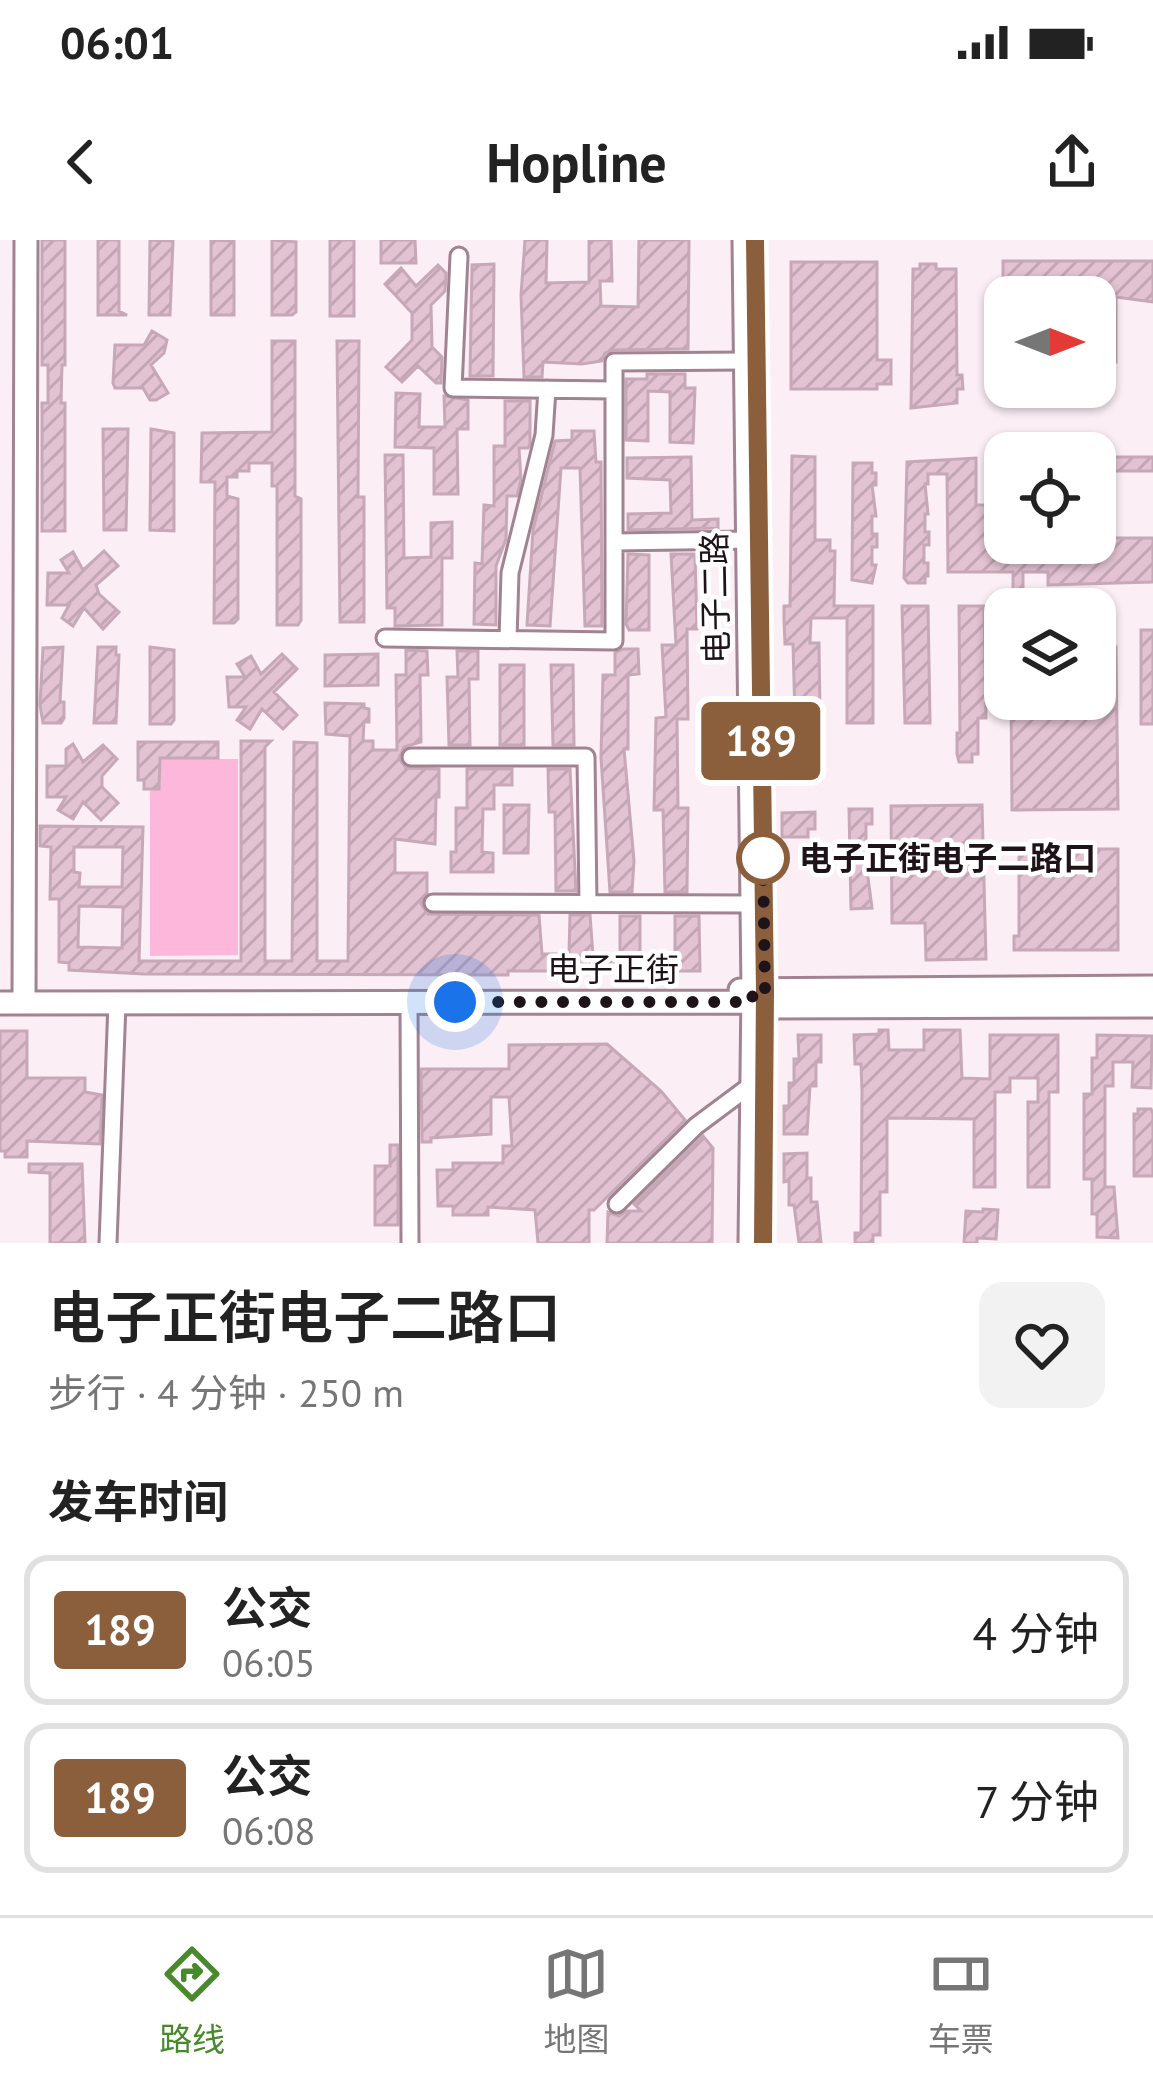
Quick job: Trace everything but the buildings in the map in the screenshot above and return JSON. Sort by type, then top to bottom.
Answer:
[{"type":"main road","points":[[24,997],[26,240]]},
{"type":"main road","name":"电子二路","points":[[744,240],[752,904],[759,998],[751,1085],[750,1243]]},
{"type":"main road","name":"电子二路","points":[[755,240],[763,1243]]},
{"type":"main road","name":"电子正街","points":[[0,990],[24,997],[117,1003],[759,998],[1153,987]]},
{"type":"main road","name":"电子正街","points":[[0,1004],[24,997],[759,998],[1153,1006]]},
{"type":"street","points":[[459,256],[453,388],[614,390]]},
{"type":"street","points":[[386,638],[614,640],[614,362],[746,362]]},
{"type":"street","points":[[508,639],[510,573],[544,435],[548,389]]},
{"type":"street","points":[[614,542],[748,540]]},
{"type":"street","points":[[411,757],[586,757],[588,904]]},
{"type":"street","points":[[434,903],[752,904]]},
{"type":"street","points":[[409,1002],[410,1242]]},
{"type":"street","points":[[108,1243],[117,1003]]},
{"type":"street","points":[[617,1204],[696,1126],[751,1085]]},
{"type":"shaded area","points":[[150,759],[238,759],[238,955],[150,956]]},
{"type":"bus line","name":"189","points":[[755,240],[765,991],[763,1243]]},
{"type":"place","name":"电子正街电子二路口","points":[[763,858]]},
{"type":"route","points":[[455,1002],[752,1002],[753,990],[765,991],[763,858]]}]
